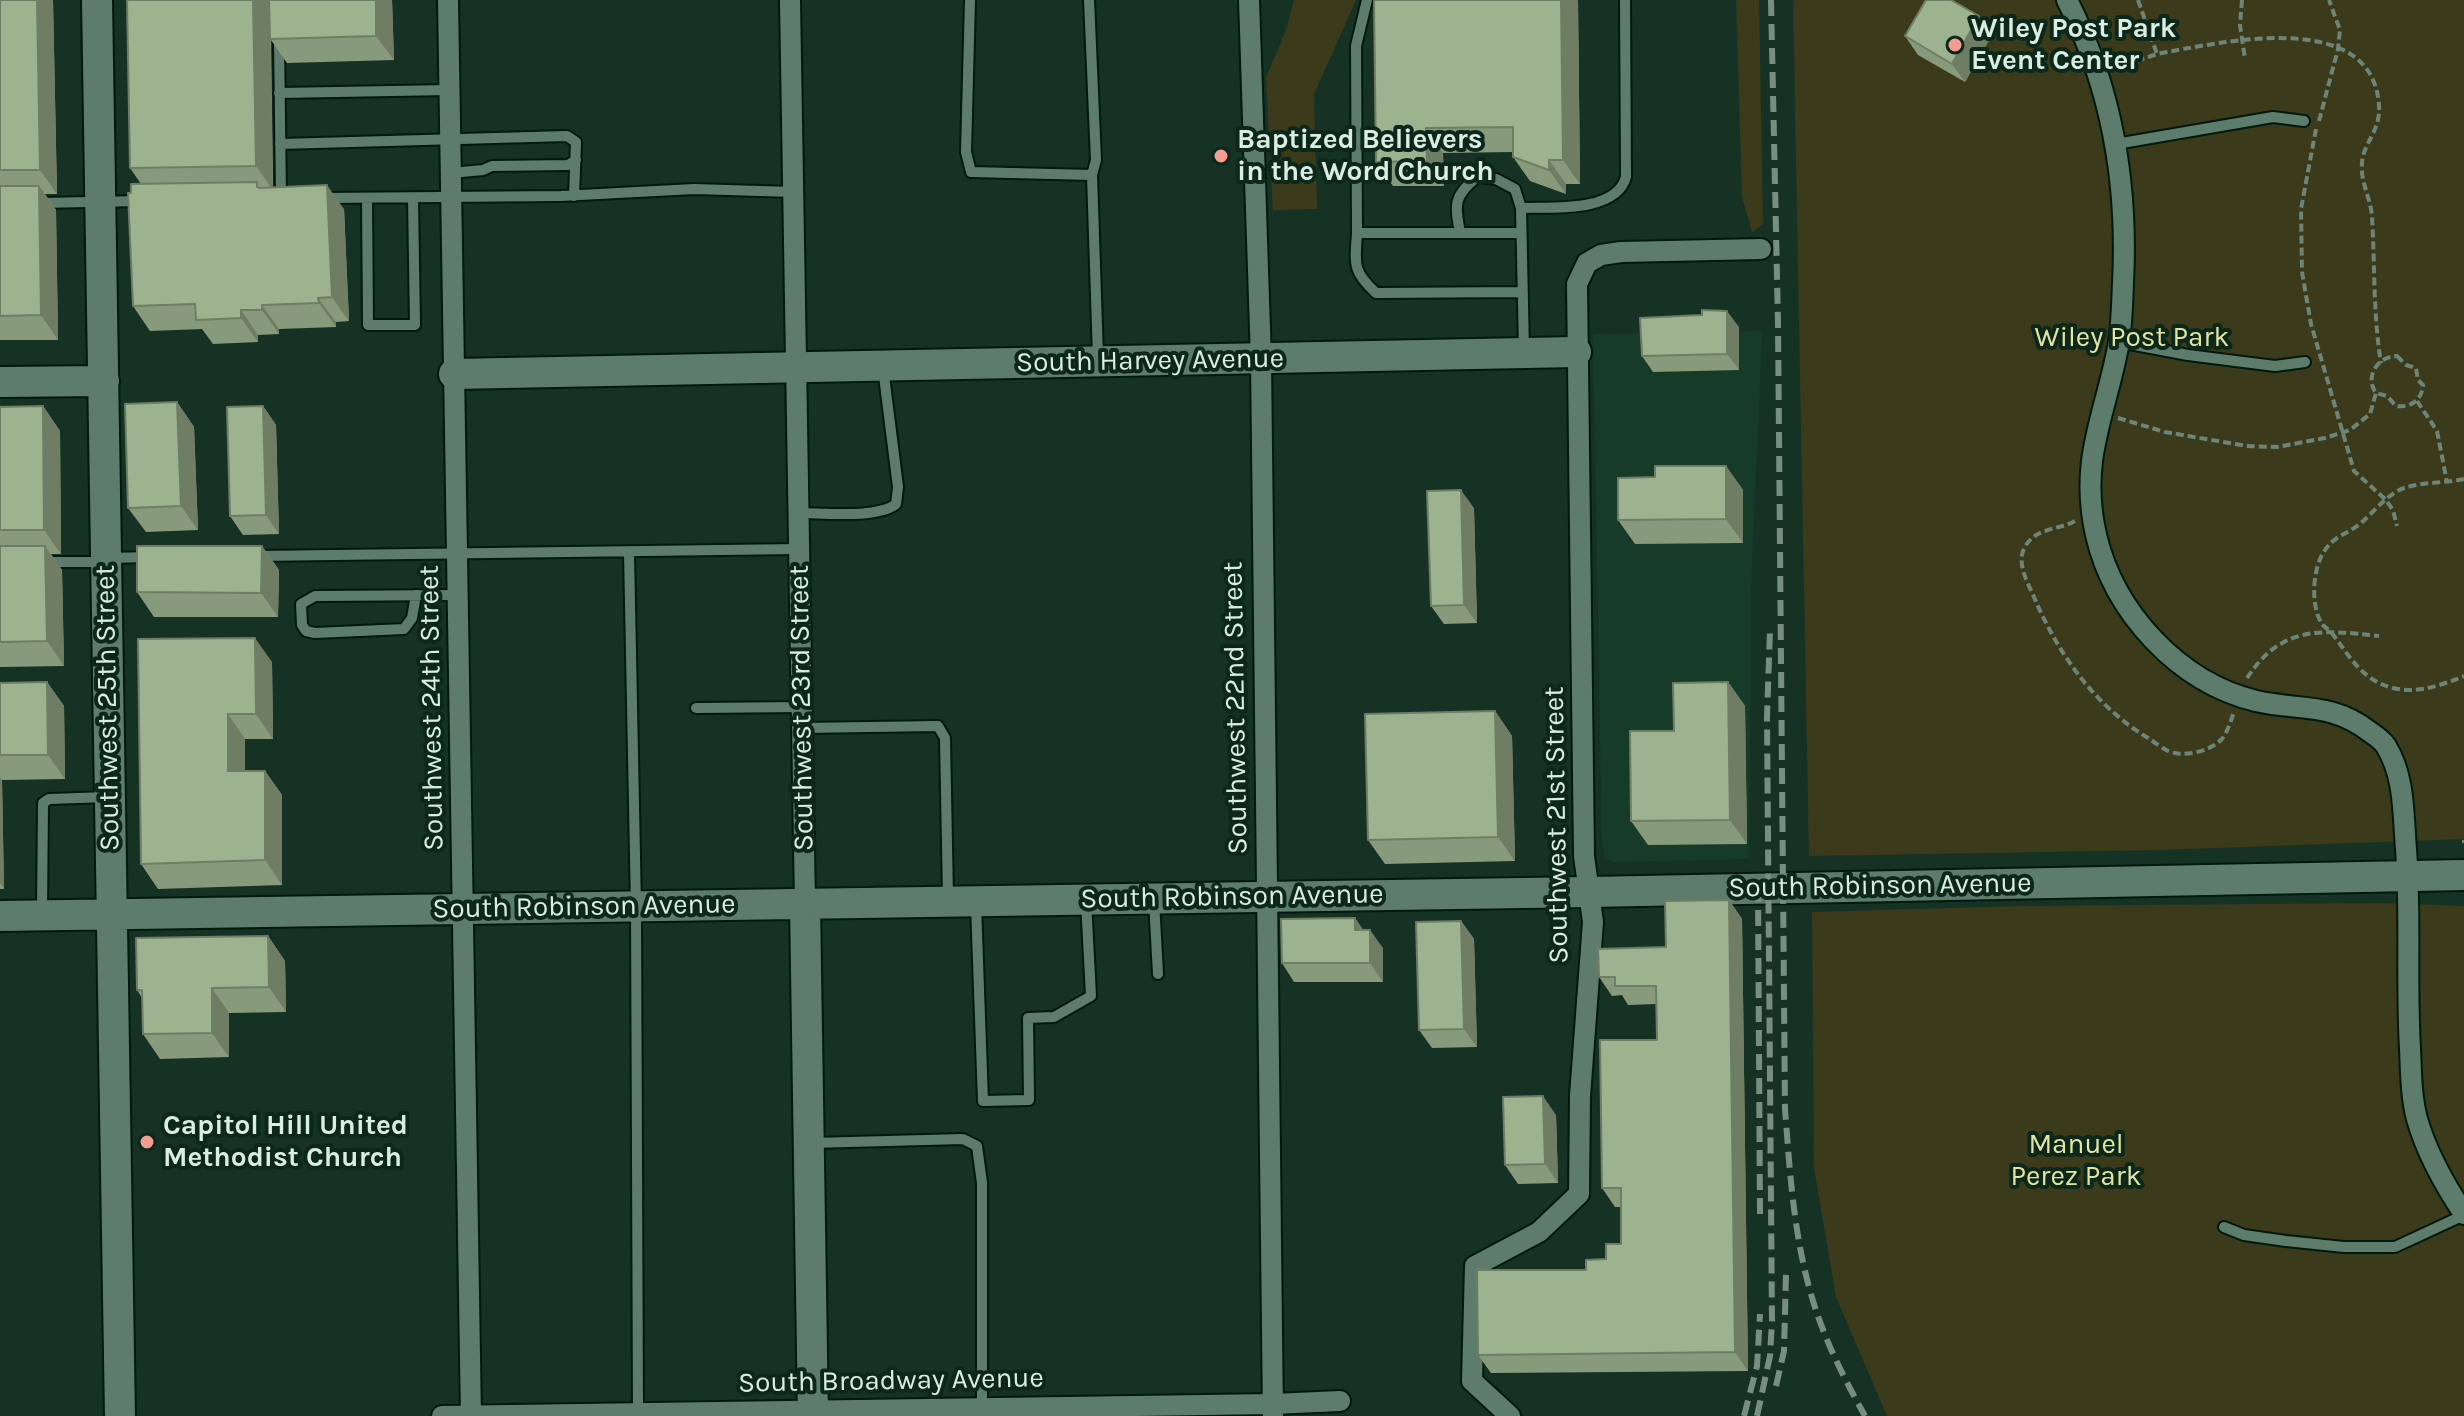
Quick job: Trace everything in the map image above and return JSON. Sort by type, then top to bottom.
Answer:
[{"type":"street","name":"Southwest 25th Street","points":[[97,0],[120,1416]]},
{"type":"street","name":"Southwest 24th Street","points":[[448,0],[471,1416]]},
{"type":"street","name":"Southwest 23rd Street","points":[[790,0],[813,1413]]},
{"type":"street","name":"Southwest 22nd Street","points":[[1249,0],[1261,359],[1273,1410]]},
{"type":"street","points":[[2067,0],[2093,62],[2116,144],[2123,195],[2125,255],[2119,342],[2100,412],[2090,472],[2096,533],[2108,571],[2126,604],[2156,644],[2209,683],[2239,696],[2282,706],[2335,711],[2357,722],[2384,743],[2400,776],[2408,876],[2409,1031],[2413,1100],[2427,1148],[2439,1175],[2464,1215]]},
{"type":"street","points":[[1576,352],[1577,284],[1582,268],[1593,258],[1621,252],[1761,249]]},
{"type":"street","name":"South Harvey Avenue","points":[[454,374],[1576,352]]},
{"type":"street","name":"Southwest 21st Street","points":[[1510,1416],[1472,1381],[1475,1266],[1539,1232],[1579,1194],[1580,1096],[1593,922],[1584,856],[1576,352]]},
{"type":"street","points":[[0,382],[104,381]]},
{"type":"street","name":"South Robinson Avenue","points":[[0,916],[1589,892],[2464,875]]},
{"type":"street","name":"South Broadway Avenue","points":[[442,1416],[813,1413],[982,1408],[1273,1410],[1340,1401]]},
{"type":"lane","points":[[970,0],[966,152],[971,172],[1092,175]]},
{"type":"lane","points":[[1089,0],[1096,160],[1092,175],[1099,362]]},
{"type":"lane","points":[[1367,0],[1356,46],[1355,264],[1361,279],[1376,293],[1522,292]]},
{"type":"lane","points":[[1521,208],[1580,206],[1610,199],[1623,188],[1626,177],[1625,0]]},
{"type":"lane","points":[[279,31],[281,198]]},
{"type":"lane","points":[[279,93],[449,90]]},
{"type":"lane","points":[[2116,144],[2273,117],[2304,121]]},
{"type":"lane","points":[[280,144],[567,136],[576,142],[574,196]]},
{"type":"lane","points":[[451,173],[492,166],[568,165],[576,160]]},
{"type":"lane","points":[[1460,233],[1455,204],[1464,187],[1477,177],[1496,179],[1515,189],[1521,208],[1524,353]]},
{"type":"lane","points":[[310,198],[574,196],[694,189],[794,192]]},
{"type":"lane","points":[[266,198],[295,198]]},
{"type":"lane","points":[[367,198],[368,325],[415,325],[413,198]]},
{"type":"lane","points":[[29,203],[160,200]]},
{"type":"lane","points":[[1357,233],[1521,233]]},
{"type":"lane","points":[[2119,342],[2275,366],[2305,362]]},
{"type":"lane","points":[[798,513],[888,511],[896,504],[898,487],[883,366]]},
{"type":"lane","points":[[247,556],[799,549]]},
{"type":"lane","points":[[629,552],[636,907],[638,1413]]},
{"type":"lane","points":[[30,563],[169,557]]},
{"type":"lane","points":[[416,595],[412,618],[404,629],[315,633],[306,631],[302,625],[301,604],[315,596],[416,595],[458,595]]},
{"type":"lane","points":[[696,708],[802,707]]},
{"type":"lane","points":[[802,728],[938,726],[945,738],[983,1101],[1029,1100],[1028,1018],[1054,1017],[1091,996],[1086,899]]},
{"type":"lane","points":[[42,916],[43,803],[49,799],[110,797]]},
{"type":"lane","points":[[1154,899],[1158,974]]},
{"type":"lane","points":[[809,1143],[963,1139],[977,1146],[982,1183],[982,1408]]},
{"type":"lane","points":[[2224,1227],[2244,1235],[2286,1241],[2344,1247],[2395,1247],[2464,1215]]},
{"type":"path","points":[[2242,0],[2240,25],[2245,59]]},
{"type":"path","points":[[2329,0],[2340,30],[2338,49],[2309,160],[2301,209],[2302,272],[2311,324],[2354,471],[2386,500],[2393,510],[2397,526]]},
{"type":"path","points":[[2397,356],[2406,365],[2416,368],[2418,380],[2423,385],[2416,399],[2410,406],[2396,406],[2387,396],[2376,393],[2370,383],[2372,373],[2384,359],[2397,356]]},
{"type":"path","points":[[2100,412],[2165,432],[2262,448],[2294,445],[2343,434],[2370,414],[2376,393]]},
{"type":"path","points":[[2416,399],[2437,431],[2447,482]]},
{"type":"path","points":[[2464,479],[2400,489],[2357,527],[2340,534],[2324,551],[2316,569],[2315,602],[2322,623],[2365,675],[2392,688],[2420,689],[2441,686],[2464,676]]},
{"type":"path","points":[[2081,515],[2068,525],[2036,535],[2025,546],[2023,572],[2047,627],[2087,685],[2106,706],[2138,732],[2173,753],[2207,749],[2223,739],[2244,682],[2258,660],[2276,645],[2311,634],[2331,632],[2379,636]]},
{"type":"shaded area","points":[[1762,331],[1751,586],[1749,859],[1614,862],[1605,858],[1602,842],[1593,334]]},
{"type":"green space","points":[[1294,0],[1356,0],[1314,94],[1317,209],[1273,210],[1266,78],[1286,30]]},
{"type":"green space","points":[[1736,0],[1759,0],[1763,224],[1752,232],[1742,197]]},
{"type":"green space","name":"Wiley Post Park","points":[[1793,0],[2464,0],[2464,839],[2160,850],[1809,856]]},
{"type":"green space","name":"Manuel Perez Park","points":[[2381,903],[2464,906],[2464,1416],[1887,1416],[1836,1297],[1814,1168],[1812,912],[2024,906]]},
{"type":"building","points":[[0,0],[37,0],[40,170],[0,170]]},
{"type":"building","points":[[127,0],[253,0],[256,166],[130,168]]},
{"type":"building","points":[[269,0],[376,0],[376,36],[270,39]]},
{"type":"building","points":[[1374,0],[1561,0],[1563,160],[1549,160],[1549,170],[1513,157],[1513,127],[1426,128],[1427,161],[1376,162]]},
{"type":"building","points":[[1926,0],[1951,0],[1979,16],[1952,64],[1905,36]]},
{"type":"building","points":[[257,182],[260,188],[327,185],[332,297],[318,298],[319,303],[262,305],[262,310],[241,310],[241,318],[196,320],[195,304],[133,306],[128,193],[131,193],[131,184]]},
{"type":"building","points":[[0,186],[39,186],[41,315],[0,316]]},
{"type":"building","points":[[1702,310],[1727,311],[1727,354],[1642,356],[1640,318],[1702,315]]},
{"type":"building","points":[[177,402],[181,506],[128,508],[125,404]]},
{"type":"building","points":[[43,406],[44,530],[0,530],[0,407]]},
{"type":"building","points":[[263,406],[266,515],[230,516],[227,407]]},
{"type":"building","points":[[1655,466],[1726,466],[1726,519],[1618,520],[1618,478],[1655,477]]},
{"type":"building","points":[[1461,490],[1464,605],[1431,606],[1427,491]]},
{"type":"building","points":[[0,546],[45,546],[47,641],[0,642]]},
{"type":"building","points":[[137,546],[262,546],[261,593],[137,592]]},
{"type":"building","points":[[255,638],[256,714],[228,714],[228,771],[265,771],[265,860],[141,864],[138,639]]},
{"type":"building","points":[[47,682],[48,755],[0,755],[0,683]]},
{"type":"building","points":[[1728,682],[1730,820],[1631,821],[1630,731],[1674,731],[1673,683]]},
{"type":"building","points":[[1495,711],[1498,837],[1368,840],[1365,714]]},
{"type":"building","points":[[1729,900],[1735,1352],[1478,1355],[1477,1270],[1586,1270],[1586,1260],[1606,1259],[1606,1244],[1621,1244],[1621,1188],[1602,1188],[1600,1040],[1657,1040],[1656,986],[1615,986],[1615,977],[1599,977],[1598,949],[1666,947],[1665,901]]},
{"type":"building","points":[[1355,918],[1355,930],[1370,930],[1370,963],[1282,963],[1281,919]]},
{"type":"building","points":[[1461,921],[1464,1029],[1419,1030],[1416,922]]},
{"type":"building","points":[[268,936],[269,987],[212,988],[212,1033],[143,1034],[142,990],[137,990],[136,938]]},
{"type":"building","points":[[1543,1096],[1545,1164],[1505,1165],[1503,1097]]},
{"type":"railway","points":[[1771,0],[1778,323],[1785,1109],[1794,1207],[1807,1280],[1830,1347],[1865,1416]]},
{"type":"railway","points":[[1757,1416],[1770,1356],[1772,1321],[1767,717],[1770,630]]},
{"type":"railway","points":[[1758,886],[1760,1214]]},
{"type":"railway","points":[[1776,1386],[1784,1351],[1786,1273]]},
{"type":"railway","points":[[1744,1416],[1757,1366],[1760,1314]]},
{"type":"place","name":"Wiley Post Park Event Center","points":[[1955,45]]},
{"type":"place","name":"Baptized Believers in the Word Church","points":[[1221,156]]},
{"type":"place","name":"Capitol Hill United Methodist Church","points":[[147,1142]]}]
